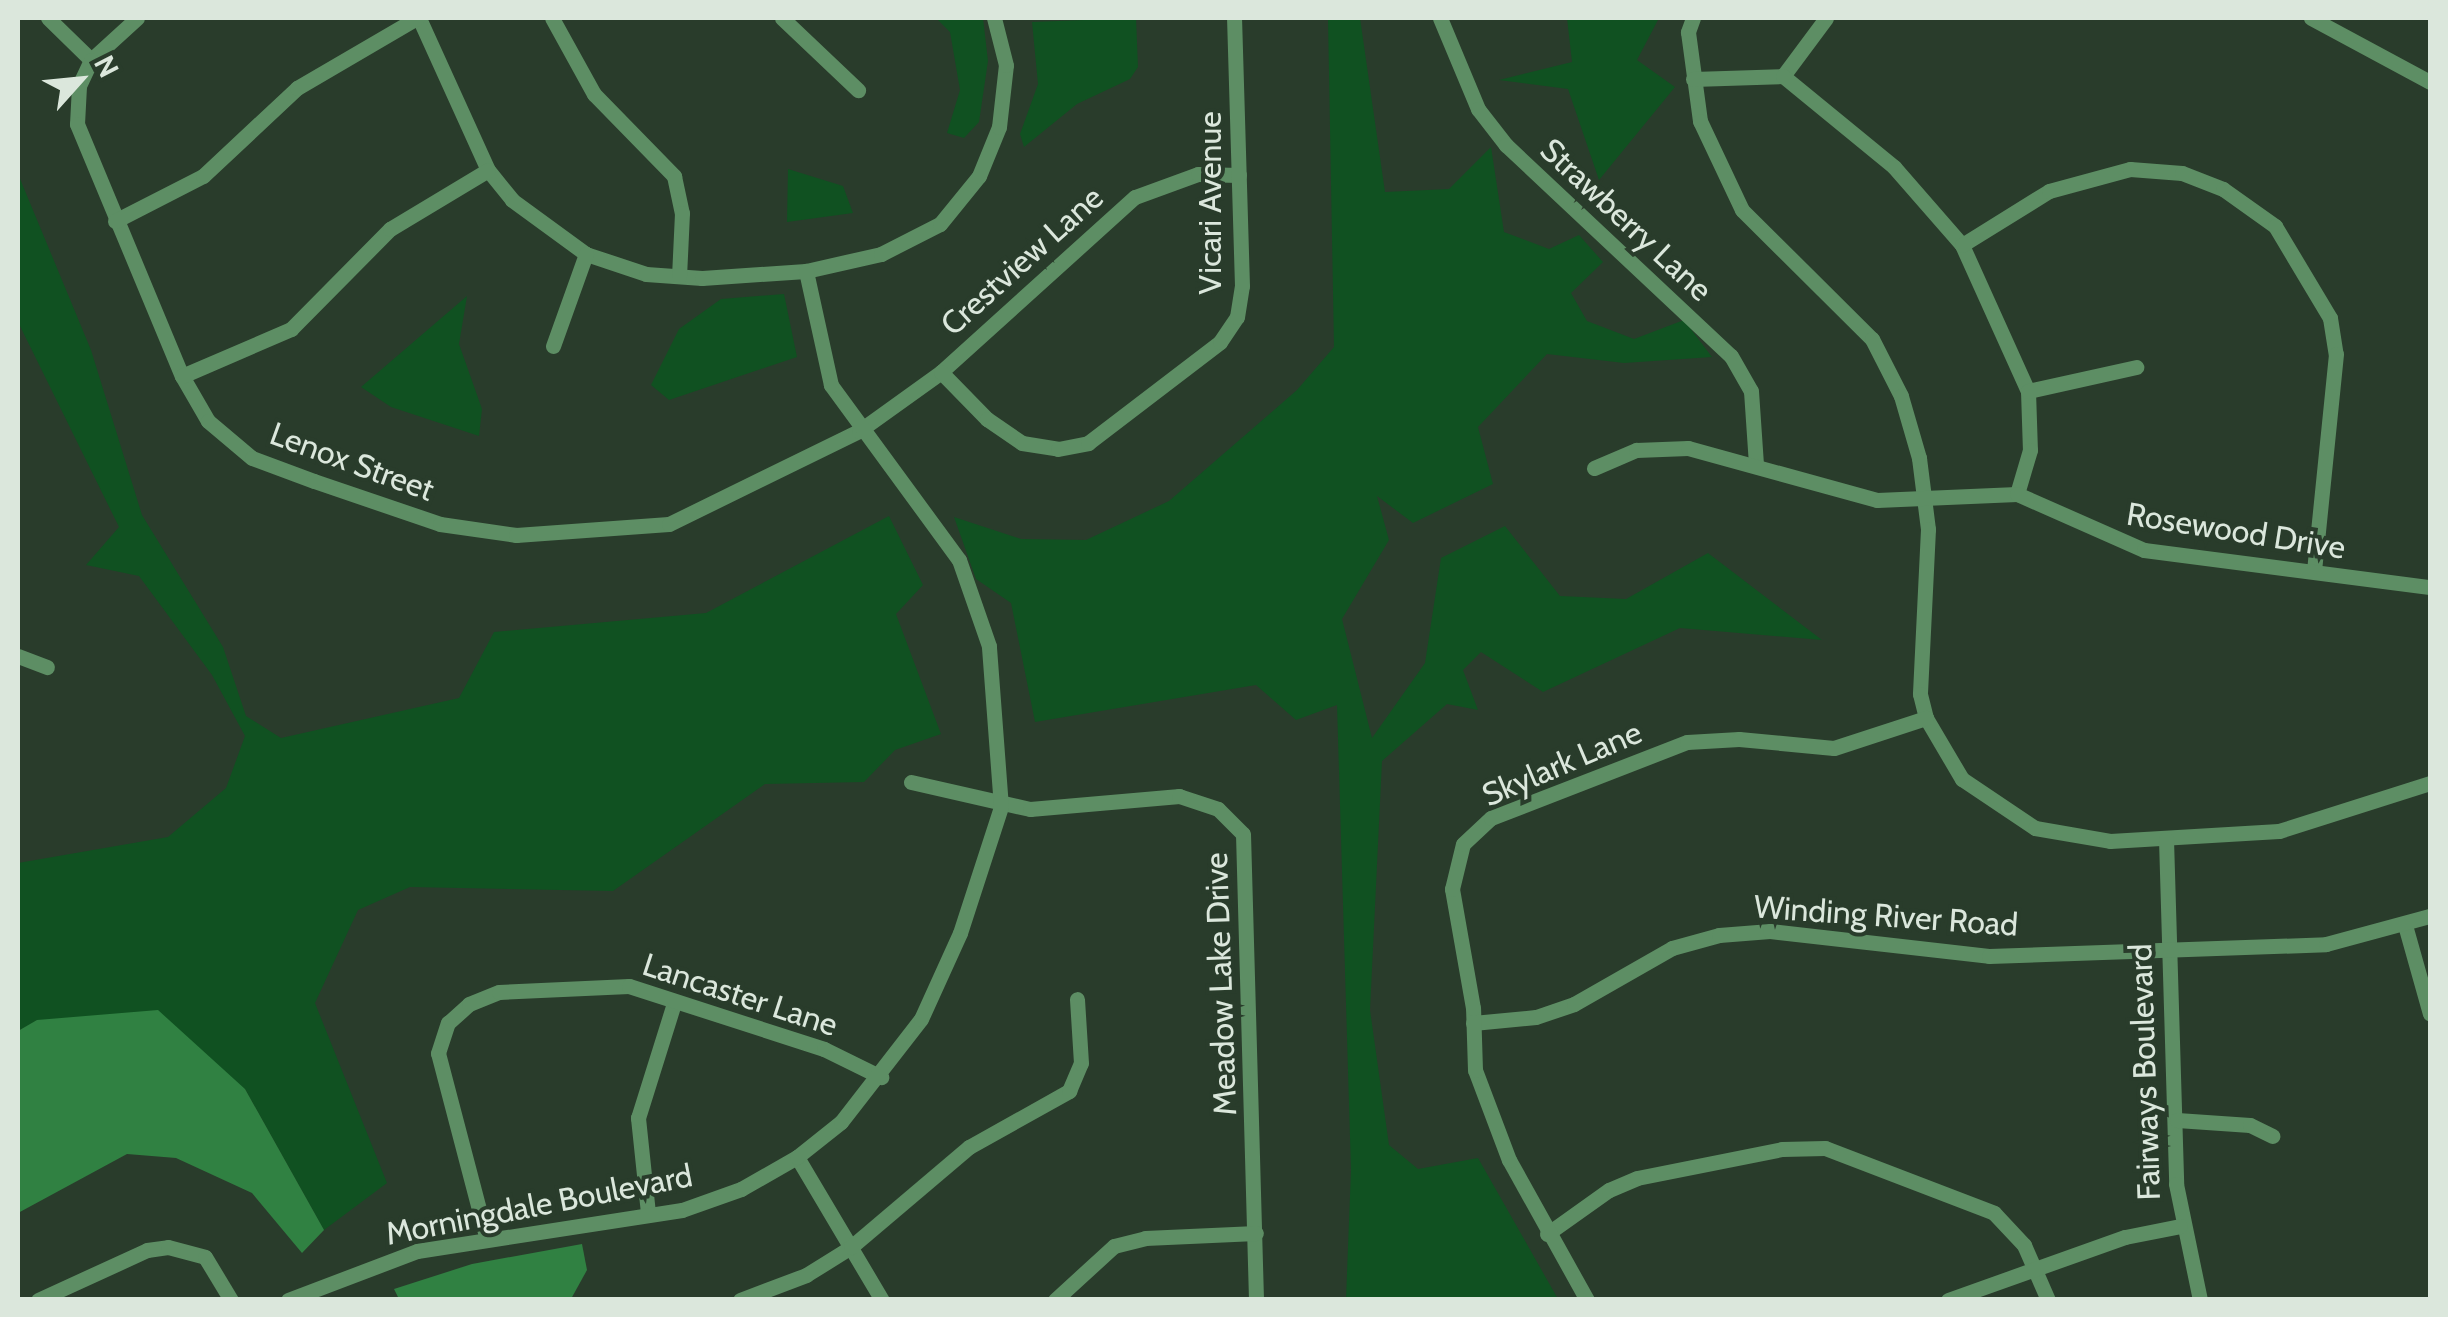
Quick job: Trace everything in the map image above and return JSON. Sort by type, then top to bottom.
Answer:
[{"type":"street","points":[[48,18],[91,60],[137,18]]},
{"type":"street","points":[[115,222],[203,176],[297,88],[418,18],[488,170],[548,232],[586,254],[679,276],[806,270],[881,254],[940,224],[979,176],[999,127],[1006,65],[994,18]]},
{"type":"street","points":[[552,18],[594,94],[674,176],[682,213],[679,276]]},
{"type":"street","points":[[782,18],[858,90]]},
{"type":"street","name":"Vicari Avenue","points":[[941,372],[986,419],[1022,443],[1058,450],[1088,442],[1220,342],[1238,316],[1234,18]]},
{"type":"street","name":"Strawberry Lane","points":[[1440,18],[1478,109],[1506,144],[1730,356],[1752,391],[1756,464]]},
{"type":"street","points":[[1693,18],[1693,80],[1700,121],[1742,210],[1872,340],[1901,396],[1924,498],[1928,564],[1918,653],[1926,718],[1962,779],[2008,815],[2071,839],[2166,838],[2316,824],[2430,783]]},
{"type":"street","points":[[1783,76],[1826,18]]},
{"type":"street","points":[[2311,18],[2430,82]]},
{"type":"street","name":"Lenox Street","points":[[91,60],[79,86],[76,124],[115,222],[182,376],[208,421],[252,458],[440,524],[516,535],[669,524],[859,430]]},
{"type":"street","points":[[1693,80],[1783,76],[1894,168],[1962,245],[2028,392],[2030,450],[2017,494]]},
{"type":"street","points":[[1962,245],[2049,190],[2130,169],[2182,173],[2223,189],[2275,226],[2330,318],[2336,354],[2314,572]]},
{"type":"street","points":[[182,376],[291,329],[390,228],[488,170]]},
{"type":"street","name":"Crestview Lane","points":[[859,430],[941,372],[1134,197],[1198,174],[1239,175]]},
{"type":"street","points":[[553,346],[586,254]]},
{"type":"street","name":"Morningdale Boulevard","points":[[288,1300],[417,1251],[486,1236],[682,1210],[726,1194],[797,1158],[880,1077],[921,1020],[960,933],[1001,807],[988,646],[958,560],[859,430],[831,385],[806,270]]},
{"type":"street","points":[[2028,392],[2136,367]]},
{"type":"street","name":"Rosewood Drive","points":[[1594,468],[1636,450],[1688,448],[1876,500],[2017,494],[2118,543],[2430,587]]},
{"type":"street","points":[[18,656],[47,667]]},
{"type":"street","name":"Skylark Lane","points":[[1587,1300],[1547,1234],[1475,1070],[1473,1023],[1452,889],[1463,844],[1492,818],[1687,742],[1739,739],[1834,748],[1926,718]]},
{"type":"street","name":"Meadow Lake Drive","points":[[912,782],[1001,807],[1179,796],[1218,809],[1243,834],[1256,1300]]},
{"type":"street","name":"Fairways Boulevard","points":[[2166,838],[2180,1226],[2200,1300]]},
{"type":"street","name":"Winding River Road","points":[[1473,1023],[1536,1017],[1574,1004],[1672,948],[1719,935],[1770,931],[1989,956],[2168,946],[2326,944],[2405,926],[2430,916]]},
{"type":"street","points":[[2405,926],[2430,1014]]},
{"type":"street","name":"Lancaster Lane","points":[[486,1236],[438,1053],[448,1023],[468,1004],[499,992],[629,986],[824,1049],[880,1077]]},
{"type":"street","points":[[740,1300],[806,1275],[852,1247],[969,1147],[1069,1091],[1082,1063],[1077,998]]},
{"type":"street","points":[[648,1213],[638,1118],[674,1003]]},
{"type":"street","points":[[2176,1120],[2250,1125],[2273,1136]]},
{"type":"street","points":[[1547,1234],[1609,1190],[1637,1178],[1782,1150],[1825,1148],[1994,1214],[2036,1268],[2048,1300]]},
{"type":"street","points":[[797,1158],[882,1300]]},
{"type":"street","points":[[1948,1300],[2036,1268],[2180,1226]]},
{"type":"street","points":[[1055,1300],[1114,1246],[1145,1238],[1256,1233]]},
{"type":"street","points":[[38,1300],[168,1247],[205,1257],[232,1300]]},
{"type":"shaded area","points":[[936,18],[983,18],[988,61],[979,122],[964,138],[947,133],[960,90],[950,32]]},
{"type":"shaded area","points":[[1136,18],[1138,67],[1130,79],[1077,104],[1024,147],[1020,134],[1038,84],[1032,22]]},
{"type":"shaded area","points":[[1328,18],[1360,18],[1385,192],[1449,189],[1491,147],[1504,232],[1549,249],[1579,235],[1603,262],[1571,293],[1587,321],[1634,339],[1684,320],[1712,357],[1624,363],[1547,354],[1478,427],[1493,484],[1413,523],[1377,496],[1389,540],[1342,619],[1372,738],[1425,663],[1441,558],[1505,526],[1560,596],[1626,599],[1708,553],[1822,640],[1680,628],[1543,692],[1481,652],[1463,670],[1478,710],[1447,704],[1382,761],[1370,1010],[1389,1145],[1418,1169],[1478,1158],[1558,1299],[1346,1299],[1351,1170],[1337,705],[1296,720],[1256,685],[1035,722],[1011,603],[976,579],[954,517],[1021,539],[1086,540],[1169,501],[1297,390],[1334,347]]},
{"type":"shaded area","points":[[1567,18],[1659,18],[1637,60],[1675,87],[1599,180],[1568,89],[1499,80],[1572,62]]},
{"type":"shaded area","points":[[788,169],[843,186],[853,213],[787,222]]},
{"type":"shaded area","points":[[18,174],[91,350],[142,515],[223,647],[246,716],[281,738],[459,698],[494,632],[706,613],[889,516],[923,585],[896,614],[941,734],[895,750],[864,782],[765,784],[613,891],[410,887],[358,910],[315,1003],[387,1183],[324,1230],[245,1089],[38,1020],[18,1031],[18,863],[168,837],[226,788],[245,736],[212,675],[139,576],[86,565],[119,527],[18,322]]},
{"type":"shaded area","points":[[784,294],[797,357],[669,400],[651,385],[679,329],[721,299]]},
{"type":"shaded area","points":[[467,296],[459,344],[482,409],[479,436],[391,407],[361,387]]},
{"type":"shaded area","points":[[158,1010],[245,1089],[324,1230],[302,1253],[252,1193],[176,1158],[127,1154],[18,1213],[18,1031],[37,1020]]},
{"type":"shaded area","points":[[582,1244],[587,1270],[571,1299],[399,1299],[394,1289],[472,1264]]}]
